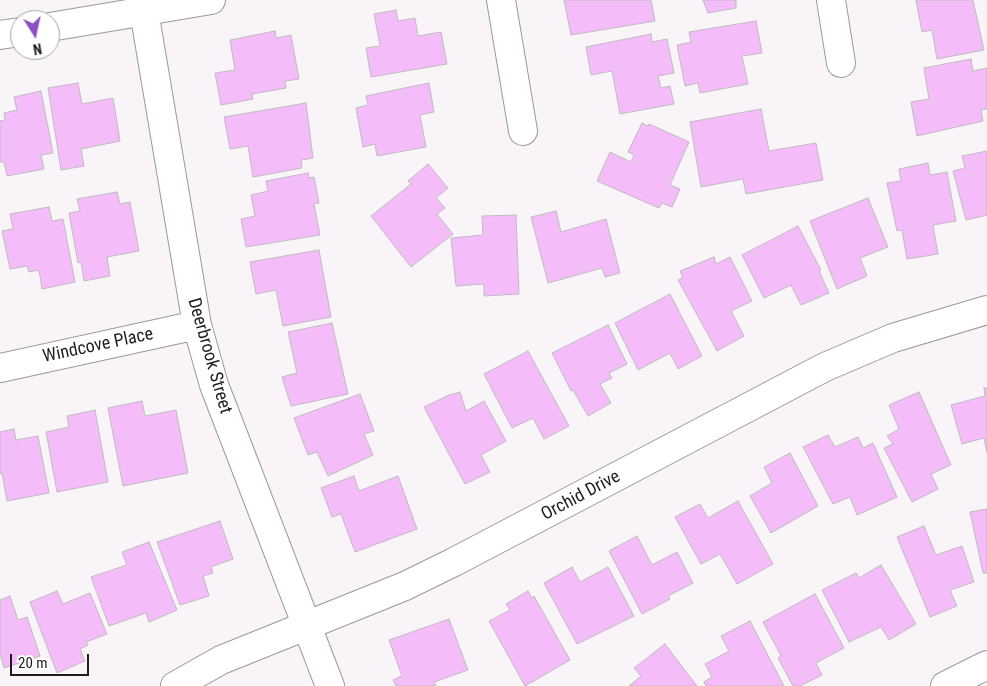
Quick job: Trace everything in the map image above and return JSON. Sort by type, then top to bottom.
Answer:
[{"type":"street","points":[[60,25],[211,0]]},
{"type":"street","points":[[501,0],[523,131]]},
{"type":"street","points":[[831,0],[841,63]]},
{"type":"street","name":"Deerbrook Street","points":[[144,11],[197,324],[214,385],[330,686]]},
{"type":"street","name":"Orchid Drive","points":[[175,686],[221,660],[404,586],[454,562],[825,367],[893,338],[987,310]]},
{"type":"street","name":"Windcove Place","points":[[0,368],[197,324]]},
{"type":"street","points":[[945,686],[987,665]]},
{"type":"building","points":[[564,0],[651,0],[655,21],[571,35]]},
{"type":"building","points":[[703,0],[736,0],[736,8],[708,13]]},
{"type":"building","points":[[916,0],[973,0],[984,50],[937,59],[932,30],[922,32]]},
{"type":"building","points":[[396,10],[398,21],[415,18],[418,36],[441,32],[447,64],[371,77],[366,48],[380,46],[374,14]]},
{"type":"building","points":[[756,21],[762,53],[742,56],[748,84],[700,93],[698,83],[685,86],[677,45],[691,42],[689,32]]},
{"type":"building","points":[[275,31],[276,38],[291,35],[299,79],[285,81],[286,88],[252,94],[253,99],[221,105],[215,73],[235,70],[230,40]]},
{"type":"building","points":[[651,34],[652,42],[667,39],[674,73],[658,76],[661,88],[670,86],[674,104],[620,114],[612,71],[591,75],[586,47]]},
{"type":"building","points":[[971,59],[973,71],[987,68],[987,109],[981,110],[983,121],[917,136],[911,102],[929,99],[924,68]]},
{"type":"building","points":[[78,83],[82,104],[113,98],[120,141],[81,149],[84,166],[61,170],[48,88]]},
{"type":"building","points":[[429,83],[434,112],[420,115],[426,147],[377,156],[375,144],[363,147],[356,108],[368,105],[366,96]]},
{"type":"building","points":[[41,91],[53,153],[41,155],[44,169],[7,176],[4,162],[0,162],[0,121],[5,120],[4,113],[17,110],[14,97]]},
{"type":"building","points":[[306,103],[313,158],[301,160],[302,168],[253,177],[248,146],[230,149],[224,117]]},
{"type":"building","points":[[761,109],[769,151],[816,143],[823,180],[746,194],[743,179],[701,187],[690,122]]},
{"type":"building","points":[[642,123],[648,126],[649,124],[689,142],[670,185],[680,189],[672,207],[662,203],[659,208],[597,181],[610,152],[631,162],[634,155],[628,152]]},
{"type":"building","points":[[987,151],[987,215],[966,220],[953,171],[965,168],[962,156]]},
{"type":"building","points":[[928,163],[930,175],[947,172],[956,221],[933,225],[938,254],[907,259],[902,230],[897,231],[887,183],[901,181],[899,169]]},
{"type":"building","points":[[428,164],[448,188],[436,198],[445,208],[437,214],[453,234],[411,267],[371,216],[411,184],[408,181]]},
{"type":"building","points":[[308,173],[309,178],[314,177],[319,203],[314,204],[320,235],[246,247],[241,219],[255,216],[251,195],[268,191],[266,181]]},
{"type":"building","points":[[117,192],[120,204],[130,202],[139,251],[107,257],[110,276],[84,281],[81,262],[78,263],[69,213],[80,211],[77,199]]},
{"type":"building","points":[[868,198],[888,247],[860,258],[867,276],[837,289],[810,221]]},
{"type":"building","points":[[49,207],[52,221],[63,219],[75,282],[42,289],[39,270],[29,272],[27,266],[10,269],[2,231],[13,229],[10,214]]},
{"type":"building","points":[[556,211],[561,232],[606,219],[620,273],[605,277],[602,268],[548,283],[531,217]]},
{"type":"building","points":[[516,215],[519,294],[484,296],[484,284],[456,286],[451,238],[483,235],[482,216]]},
{"type":"building","points":[[798,226],[821,270],[819,271],[829,293],[801,305],[791,285],[764,298],[742,255]]},
{"type":"building","points":[[319,250],[331,317],[283,326],[276,290],[256,294],[250,262]]},
{"type":"building","points":[[714,257],[716,264],[730,257],[752,301],[731,311],[744,336],[717,351],[678,280],[683,278],[680,271]]},
{"type":"building","points":[[670,294],[702,356],[678,369],[670,353],[638,370],[615,323]]},
{"type":"building","points":[[332,323],[348,394],[291,406],[282,377],[297,373],[288,332]]},
{"type":"building","points":[[608,325],[627,364],[609,373],[612,378],[600,384],[611,403],[588,416],[573,390],[571,391],[552,353]]},
{"type":"building","points":[[528,351],[569,426],[544,439],[533,418],[512,428],[484,374]]},
{"type":"building","points":[[984,388],[987,388],[987,453],[984,438],[962,444],[951,405],[985,396]]},
{"type":"building","points":[[460,392],[466,411],[484,401],[506,441],[481,455],[490,472],[465,484],[424,407]]},
{"type":"building","points":[[919,392],[951,465],[931,474],[938,489],[912,502],[884,448],[893,444],[887,436],[899,429],[889,405]]},
{"type":"building","points":[[360,394],[374,431],[364,434],[373,455],[328,476],[317,452],[308,455],[294,418]]},
{"type":"building","points":[[142,401],[145,416],[176,410],[188,473],[123,486],[108,408]]},
{"type":"building","points":[[95,410],[108,482],[57,492],[46,432],[69,427],[67,416]]},
{"type":"building","points":[[14,429],[16,440],[38,436],[49,493],[7,501],[2,473],[0,474],[0,432]]},
{"type":"building","points":[[828,435],[835,447],[858,437],[863,448],[873,443],[897,497],[857,515],[850,497],[833,504],[803,447]]},
{"type":"building","points":[[790,453],[818,506],[771,533],[750,496],[772,483],[764,467]]},
{"type":"building","points":[[354,476],[359,491],[398,476],[417,529],[355,552],[341,514],[332,517],[321,488]]},
{"type":"building","points":[[738,501],[773,564],[737,584],[720,554],[701,564],[675,517],[700,504],[708,518]]},
{"type":"building","points":[[987,509],[987,573],[983,573],[970,512]]},
{"type":"building","points":[[220,521],[233,559],[211,567],[213,573],[203,576],[209,596],[180,605],[157,542]]},
{"type":"building","points":[[924,526],[936,555],[962,546],[974,582],[950,590],[957,606],[930,617],[897,537]]},
{"type":"building","points":[[637,536],[652,565],[677,552],[693,583],[668,596],[670,599],[642,614],[609,551]]},
{"type":"building","points":[[149,542],[177,610],[149,622],[146,613],[109,626],[91,577],[127,565],[122,552]]},
{"type":"building","points":[[881,565],[916,624],[889,640],[881,627],[849,642],[822,590],[856,573],[859,578]]},
{"type":"building","points":[[572,567],[580,582],[608,567],[634,616],[577,644],[544,583]]},
{"type":"building","points":[[57,591],[63,604],[90,593],[107,634],[86,642],[88,645],[80,649],[85,661],[57,673],[30,602]]},
{"type":"building","points":[[528,591],[532,598],[534,596],[570,660],[525,686],[489,621],[510,610],[506,604]]},
{"type":"building","points":[[815,594],[844,648],[816,663],[822,675],[800,686],[793,686],[778,658],[781,656],[763,622]]},
{"type":"building","points":[[10,596],[18,620],[27,617],[40,656],[4,668],[0,654],[0,600]]},
{"type":"building","points":[[449,619],[468,670],[434,682],[436,686],[396,686],[393,680],[402,676],[389,640]]},
{"type":"building","points":[[750,621],[784,686],[706,686],[704,682],[712,677],[705,664],[729,651],[721,636]]},
{"type":"building","points":[[665,644],[697,686],[629,686],[641,676],[634,668]]}]
